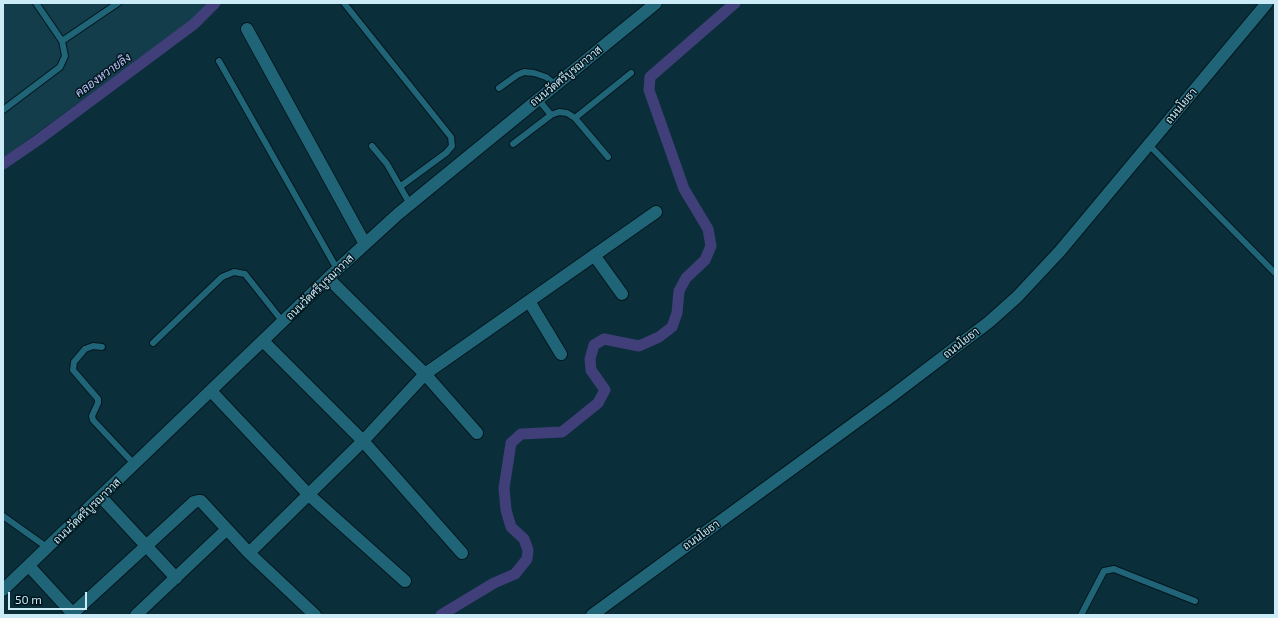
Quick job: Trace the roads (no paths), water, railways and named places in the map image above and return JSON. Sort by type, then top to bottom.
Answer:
[{"type":"street","name":"ถนนวัดศรีบูรณาวาส","points":[[3,590],[135,465],[337,269],[410,204],[656,3]]},
{"type":"street","name":"ถนนโยธา","points":[[592,615],[893,395],[989,322],[1017,297],[1060,251],[1267,3]]},
{"type":"street","points":[[247,29],[365,244]]},
{"type":"street","points":[[249,553],[363,441],[425,374],[656,212]]},
{"type":"street","points":[[594,255],[622,294]]},
{"type":"street","points":[[328,278],[425,374],[477,433]]},
{"type":"street","points":[[529,301],[561,354]]},
{"type":"street","points":[[263,341],[363,441],[462,553]]},
{"type":"street","points":[[211,391],[309,495],[405,581]]},
{"type":"street","points":[[101,497],[176,578]]},
{"type":"street","points":[[29,566],[73,614],[194,502],[201,501],[226,530],[249,553],[315,615]]},
{"type":"street","points":[[136,615],[226,530]]},
{"type":"lane","points":[[3,110],[60,68],[65,56],[62,41],[36,3]]},
{"type":"lane","points":[[62,41],[118,3]]},
{"type":"lane","points":[[344,3],[451,137],[452,146],[446,153],[401,186]]},
{"type":"lane","points":[[219,61],[337,269]]},
{"type":"lane","points":[[499,88],[517,75],[524,72],[534,73],[546,78],[556,85]]},
{"type":"lane","points":[[575,118],[631,73]]},
{"type":"lane","points":[[538,99],[551,115]]},
{"type":"lane","points":[[513,144],[551,115],[559,112],[575,118],[608,157]]},
{"type":"lane","points":[[1149,145],[1275,273]]},
{"type":"lane","points":[[372,146],[387,164],[410,204]]},
{"type":"lane","points":[[153,343],[222,277],[234,272],[244,274],[283,322]]},
{"type":"lane","points":[[102,346],[93,346],[86,349],[74,362],[73,370],[98,399],[98,403],[92,416],[93,420],[135,465]]},
{"type":"lane","points":[[3,516],[48,548]]},
{"type":"lane","points":[[1081,615],[1104,571],[1114,569],[1195,601]]},
{"type":"waterway","name":"คลองหวายลิง","points":[[3,164],[38,140],[194,24],[215,3]]},
{"type":"waterway","points":[[441,615],[494,583],[515,574],[527,559],[528,550],[524,539],[511,527],[506,510],[504,488],[511,443],[521,434],[562,432],[598,403],[605,390],[591,370],[590,359],[594,345],[604,339],[639,346],[659,337],[672,327],[677,313],[679,291],[686,278],[705,260],[711,246],[708,229],[684,189],[649,90],[650,77],[735,3]]}]
